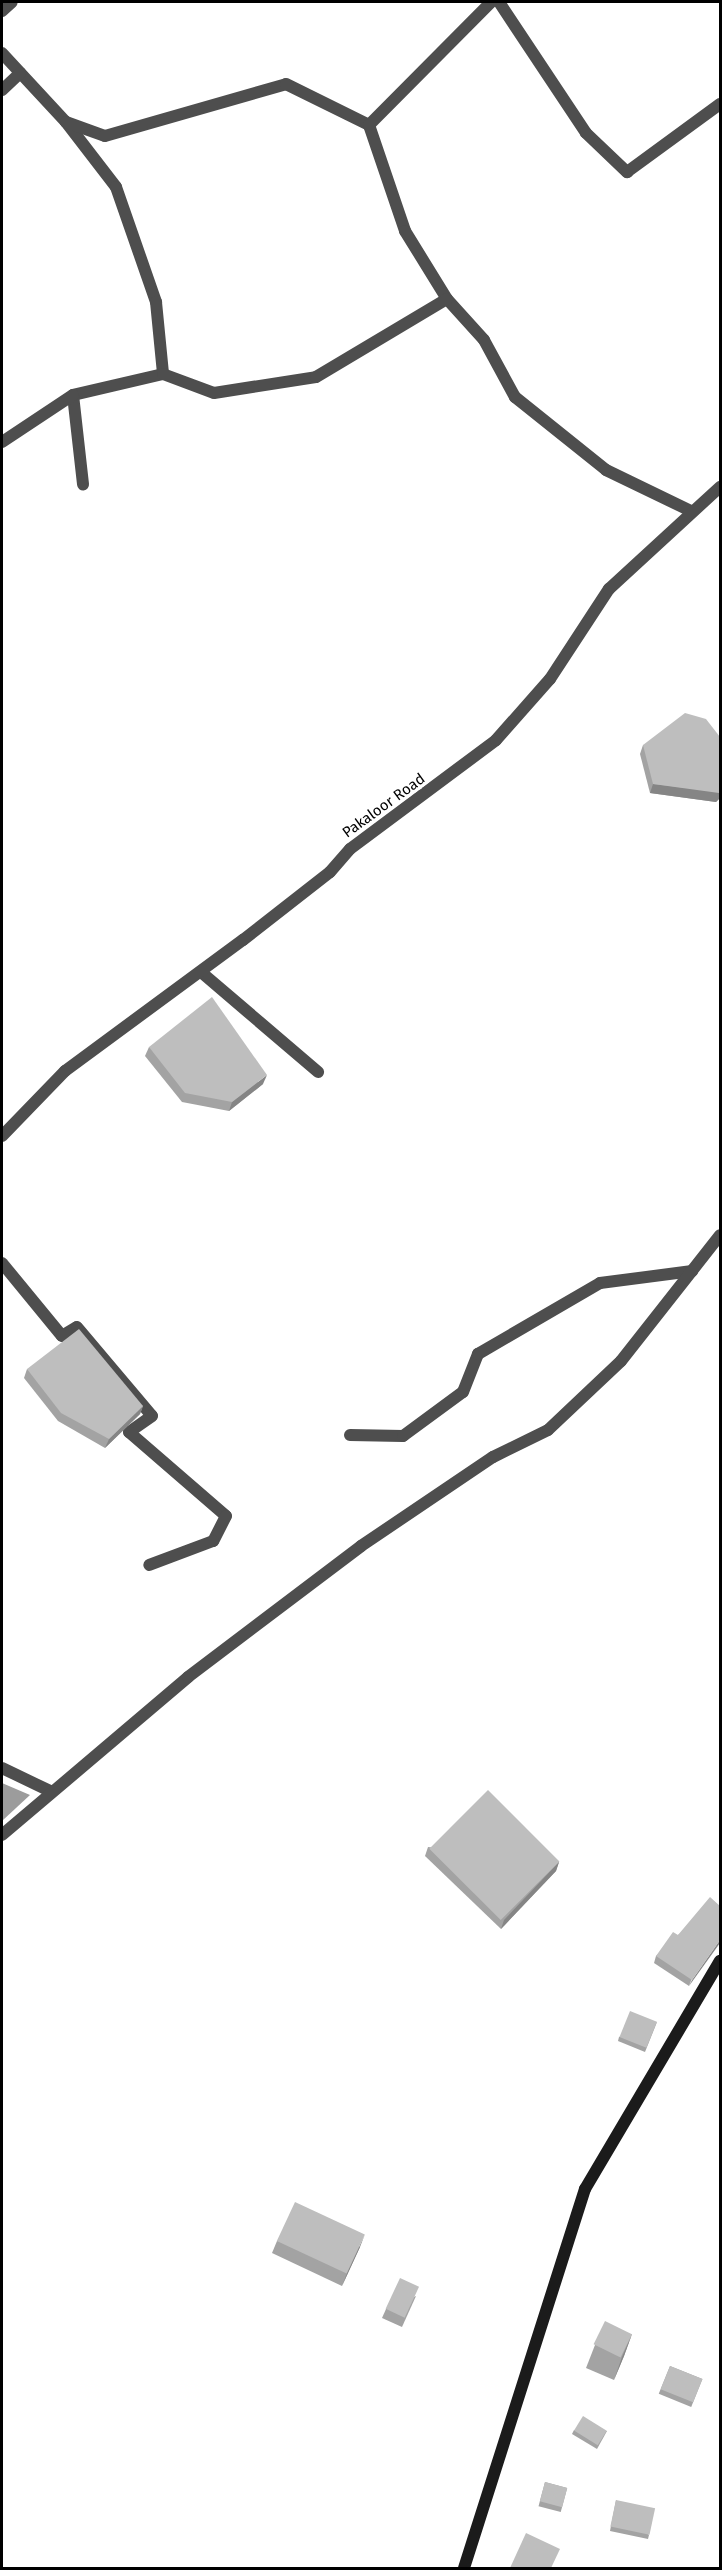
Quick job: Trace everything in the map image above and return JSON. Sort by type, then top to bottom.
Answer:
[{"type":"main road","points":[[464,2568],[585,2189],[720,1961]]},
{"type":"street","points":[[2,11],[12,2]]},
{"type":"street","points":[[369,125],[492,2]]},
{"type":"street","points":[[499,2],[586,133],[627,172],[720,104]]},
{"type":"street","points":[[2,53],[66,122],[116,188],[156,302],[163,375]]},
{"type":"street","points":[[2,90],[20,73]]},
{"type":"street","points":[[66,122],[105,136],[286,84],[369,125],[405,231],[447,299],[484,340],[515,397],[606,470],[690,512]]},
{"type":"street","points":[[2,442],[73,395],[163,375],[214,393],[316,377],[447,299]]},
{"type":"street","points":[[73,395],[83,484]]},
{"type":"street","name":"Pakaloor Road","points":[[2,1136],[65,1071],[201,972],[330,872],[350,849],[496,740],[550,679],[609,589],[690,512],[720,487]]},
{"type":"street","points":[[201,972],[318,1072]]},
{"type":"street","points":[[2,1835],[188,1677],[362,1546],[493,1457],[548,1430],[621,1361],[720,1235]]},
{"type":"street","points":[[2,1263],[62,1336],[77,1327],[152,1416],[129,1432],[226,1516],[213,1541],[149,1565]]},
{"type":"street","points":[[350,1435],[403,1436],[464,1392],[478,1354],[600,1283],[692,1271]]},
{"type":"street","points":[[2,1768],[52,1792]]},
{"type":"shaded area","points":[[2,1783],[30,1795],[2,1821]]},
{"type":"building","points":[[685,713],[706,719],[720,737],[719,793],[653,784],[643,745]]},
{"type":"building","points":[[212,997],[267,1075],[232,1102],[185,1093],[149,1047]]},
{"type":"building","points":[[79,1329],[143,1406],[109,1439],[61,1413],[27,1369]]},
{"type":"building","points":[[488,1790],[559,1861],[501,1920],[429,1849]]},
{"type":"building","points":[[710,1897],[720,1906],[720,1940],[692,1980],[656,1956],[673,1932],[678,1935]]},
{"type":"building","points":[[630,2011],[657,2022],[646,2048],[620,2037]]},
{"type":"building","points":[[295,2202],[365,2235],[347,2274],[277,2241]]},
{"type":"building","points":[[400,2278],[419,2287],[405,2318],[386,2309]]},
{"type":"building","points":[[605,2321],[632,2334],[621,2358],[594,2344]]},
{"type":"building","points":[[670,2366],[702,2379],[693,2402],[661,2389]]},
{"type":"building","points":[[583,2416],[607,2431],[598,2445],[574,2430]]},
{"type":"building","points":[[545,2482],[567,2488],[562,2507],[540,2501]]},
{"type":"building","points":[[616,2500],[655,2508],[650,2535],[610,2526]]},
{"type":"building","points":[[526,2533],[560,2549],[551,2568],[510,2568]]}]
